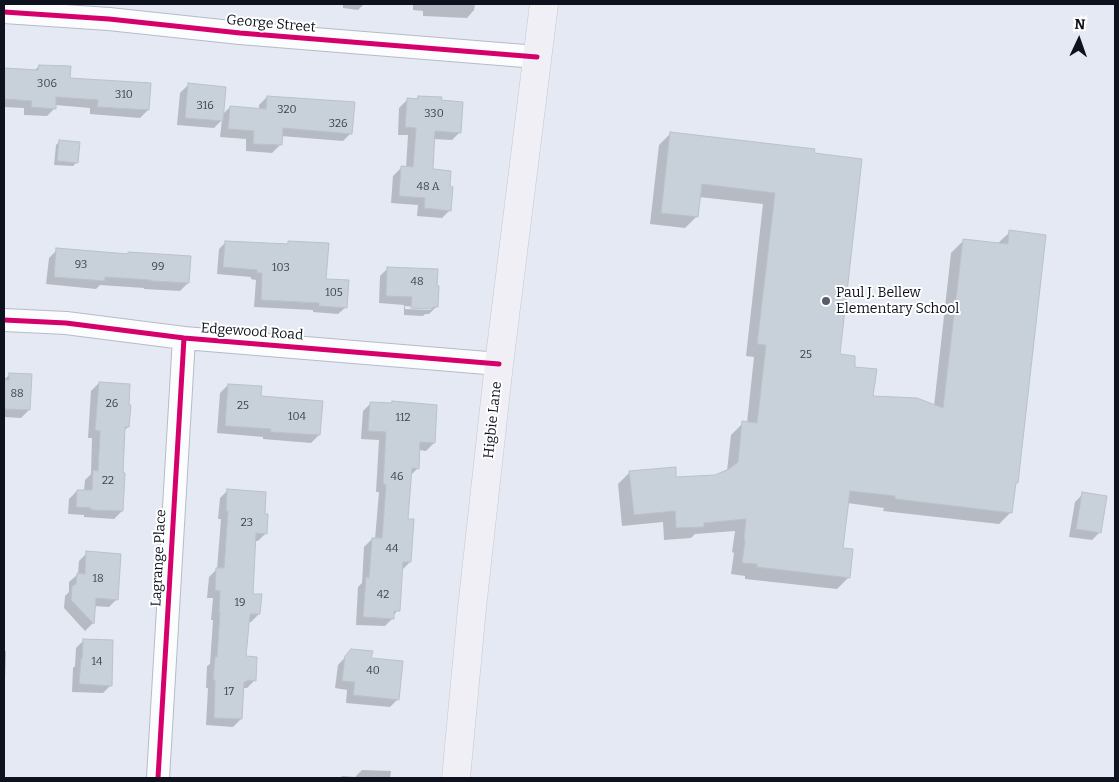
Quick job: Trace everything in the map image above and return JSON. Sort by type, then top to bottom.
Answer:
[{"type":"main road","name":"Higbie Lane","points":[[456,778],[472,608],[499,364],[544,4]]},
{"type":"street","name":"George Street","points":[[4,12],[109,19],[240,33],[537,57]]},
{"type":"street","name":"Edgewood Road","points":[[4,320],[66,323],[184,338],[499,364]]},
{"type":"street","name":"Lagrange Place","points":[[158,778],[184,338]]},
{"type":"building","points":[[39,65],[71,66],[70,78],[151,83],[149,110],[97,107],[98,100],[56,97],[56,109],[31,107],[32,101],[4,99],[4,68],[38,70]]},
{"type":"building","points":[[188,83],[226,87],[223,121],[185,118]]},
{"type":"building","points":[[267,96],[355,102],[352,134],[283,128],[282,145],[253,144],[254,131],[228,129],[230,106],[266,109]]},
{"type":"building","points":[[418,96],[442,97],[441,100],[463,102],[461,133],[435,131],[433,169],[451,171],[450,186],[453,187],[451,211],[424,208],[425,198],[399,196],[401,166],[413,167],[416,128],[405,127],[407,98],[418,99]]},
{"type":"building","points":[[670,132],[815,149],[814,153],[862,159],[840,354],[855,356],[855,367],[877,369],[873,396],[917,398],[943,408],[963,239],[1008,244],[1009,230],[1046,235],[1018,483],[1016,483],[1012,513],[895,499],[895,496],[850,491],[843,548],[853,549],[850,578],[757,567],[757,564],[742,563],[746,519],[704,523],[704,527],[676,528],[675,511],[634,515],[629,471],[676,467],[676,477],[715,475],[729,469],[738,462],[742,421],[757,423],[766,345],[757,344],[775,193],[702,184],[698,217],[661,213]]},
{"type":"building","points":[[59,140],[80,142],[78,163],[57,161]]},
{"type":"building","points":[[225,241],[288,244],[288,241],[329,243],[326,279],[349,280],[347,308],[319,306],[319,303],[261,300],[262,273],[257,273],[257,270],[223,267]]},
{"type":"building","points":[[56,248],[128,254],[128,252],[191,256],[189,283],[105,277],[105,281],[54,277]]},
{"type":"building","points":[[387,267],[438,269],[438,307],[433,307],[432,309],[411,308],[412,297],[386,296]]},
{"type":"building","points":[[9,373],[32,374],[30,410],[4,409],[4,380],[9,380]]},
{"type":"building","points":[[99,382],[130,384],[129,427],[125,427],[123,511],[91,510],[91,508],[76,507],[77,490],[92,490],[93,470],[98,471],[100,431],[95,430]]},
{"type":"building","points":[[228,384],[262,386],[261,396],[323,401],[320,435],[270,432],[271,429],[225,426]]},
{"type":"building","points":[[392,401],[437,405],[435,443],[420,442],[419,469],[412,468],[408,519],[414,519],[411,562],[403,562],[400,611],[394,611],[394,619],[363,617],[366,577],[369,578],[372,538],[382,538],[386,485],[383,484],[386,432],[368,431],[370,402],[392,403]]},
{"type":"building","points":[[227,489],[266,492],[265,514],[268,514],[267,534],[256,533],[253,594],[262,594],[260,614],[250,614],[246,656],[257,657],[256,681],[247,680],[247,682],[244,682],[242,719],[214,718],[215,680],[213,680],[215,657],[217,657],[220,612],[220,591],[215,590],[216,568],[224,568],[228,511],[226,511]]},
{"type":"building","points":[[1082,492],[1107,496],[1101,533],[1076,529]]},
{"type":"building","points":[[86,551],[121,554],[118,600],[96,598],[94,624],[71,600],[72,586],[76,584],[77,573],[85,574]]},
{"type":"building","points":[[83,639],[113,640],[112,686],[79,684]]},
{"type":"building","points":[[351,649],[373,651],[371,658],[403,661],[399,700],[353,695],[355,682],[342,681],[345,656]]},
{"type":"cycle path","points":[[4,12],[109,19],[240,33],[537,57]]},
{"type":"cycle path","points":[[4,320],[66,323],[184,338],[499,364]]},
{"type":"cycle path","points":[[158,778],[184,338]]},
{"type":"place","name":"Paul J. Bellew Elementary School","points":[[826,301]]}]
